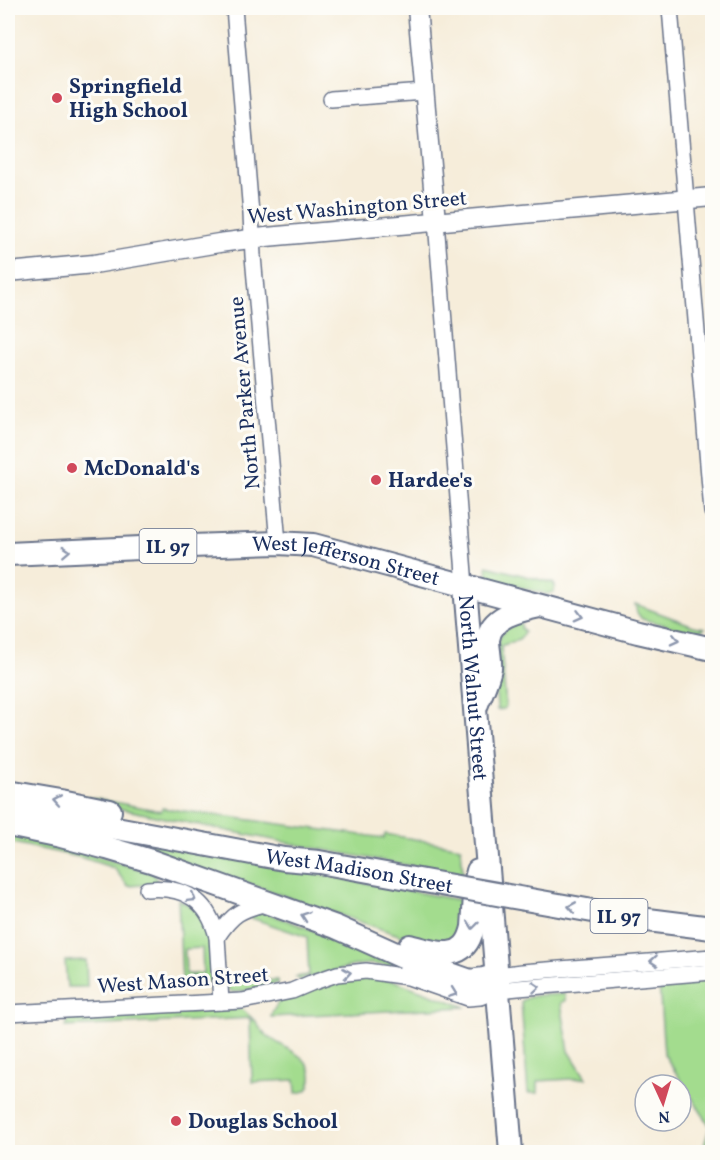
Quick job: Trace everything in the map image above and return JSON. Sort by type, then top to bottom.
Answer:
[{"type":"main road","name":"West Jefferson Street","points":[[8,554],[278,543],[313,545],[638,632],[712,649]]},
{"type":"main road","name":"North Walnut Street","points":[[465,586],[511,1152]]},
{"type":"main road","points":[[475,710],[490,668],[488,641],[490,633],[508,615],[519,610],[541,606]]},
{"type":"main road","points":[[8,792],[61,801],[231,838],[319,862]]},
{"type":"main road","name":"West Madison Street","points":[[8,808],[284,859],[319,862],[632,918],[712,928]]},
{"type":"main road","points":[[8,825],[61,836],[151,861],[336,927],[439,954],[459,950],[465,946],[471,935],[476,879],[486,847]]},
{"type":"main road","points":[[336,927],[407,959],[470,981],[484,979],[497,983]]},
{"type":"street","name":"North Parker Avenue","points":[[234,8],[278,543]]},
{"type":"street","points":[[417,8],[436,221]]},
{"type":"street","points":[[670,8],[712,485],[712,512]]},
{"type":"street","points":[[332,99],[424,92]]},
{"type":"street","name":"West Washington Street","points":[[8,272],[94,264],[253,238],[712,197]]},
{"type":"street","name":"North Walnut Street","points":[[436,221],[465,586]]},
{"type":"street","points":[[147,889],[160,888],[178,891],[200,903],[207,911],[217,937],[221,1002]]},
{"type":"street","points":[[217,937],[226,922],[241,910],[267,903]]},
{"type":"street","name":"West Mason Street","points":[[8,1012],[243,1000],[292,992],[337,974],[366,970],[408,977],[468,998],[480,997],[497,983],[522,972],[712,957]]},
{"type":"street","name":"West Mason Street","points":[[497,983],[712,972]]},
{"type":"green space","points":[[487,566],[553,583],[554,592],[547,594],[488,579]]},
{"type":"green space","points":[[635,604],[705,628],[699,632],[692,632],[642,619],[637,613]]},
{"type":"green space","points":[[518,622],[524,632],[522,635],[518,640],[501,646],[506,706],[504,709],[497,710],[498,642],[509,627]]},
{"type":"green space","points":[[55,791],[161,811],[162,808],[384,838],[385,834],[461,847],[463,875],[211,828],[61,796]]},
{"type":"green space","points":[[8,816],[464,901],[465,927],[451,944],[419,942],[235,879],[234,881]]},
{"type":"green space","points":[[8,833],[38,839],[153,873],[159,884],[128,886],[114,868],[83,858],[8,842]]},
{"type":"green space","points":[[178,899],[196,911],[205,923],[210,947],[211,981],[193,982],[193,974],[203,973],[202,948],[185,949],[186,974],[191,974],[191,982],[182,982]]},
{"type":"green space","points":[[259,912],[395,961],[393,966],[357,965],[300,980],[296,977],[309,975],[307,937],[251,918],[250,914]]},
{"type":"green space","points":[[86,960],[87,987],[67,987],[65,961]]},
{"type":"green space","points":[[362,976],[395,981],[466,1007],[271,1017],[279,1001],[310,988]]},
{"type":"green space","points":[[712,978],[712,1152],[702,1152],[710,1126],[693,1099],[693,1073],[676,1073],[664,1054],[659,983]]},
{"type":"green space","points":[[278,980],[278,983],[261,988],[236,992],[229,989],[225,982]]},
{"type":"green space","points":[[565,994],[565,1001],[561,1003],[569,1051],[586,1078],[538,1081],[538,1093],[528,1093],[521,1002],[535,996]]},
{"type":"green space","points":[[242,1009],[252,1018],[65,1027],[69,1018]]},
{"type":"green space","points":[[250,1020],[255,1020],[268,1036],[305,1061],[310,1068],[311,1075],[307,1090],[296,1093],[295,1080],[252,1082]]},
{"type":"place","name":"Springfield High School","points":[[57,98]]},
{"type":"place","name":"McDonald's","points":[[72,468]]},
{"type":"place","name":"Hardee's","points":[[376,480]]},
{"type":"place","name":"Douglas School","points":[[176,1121]]}]
